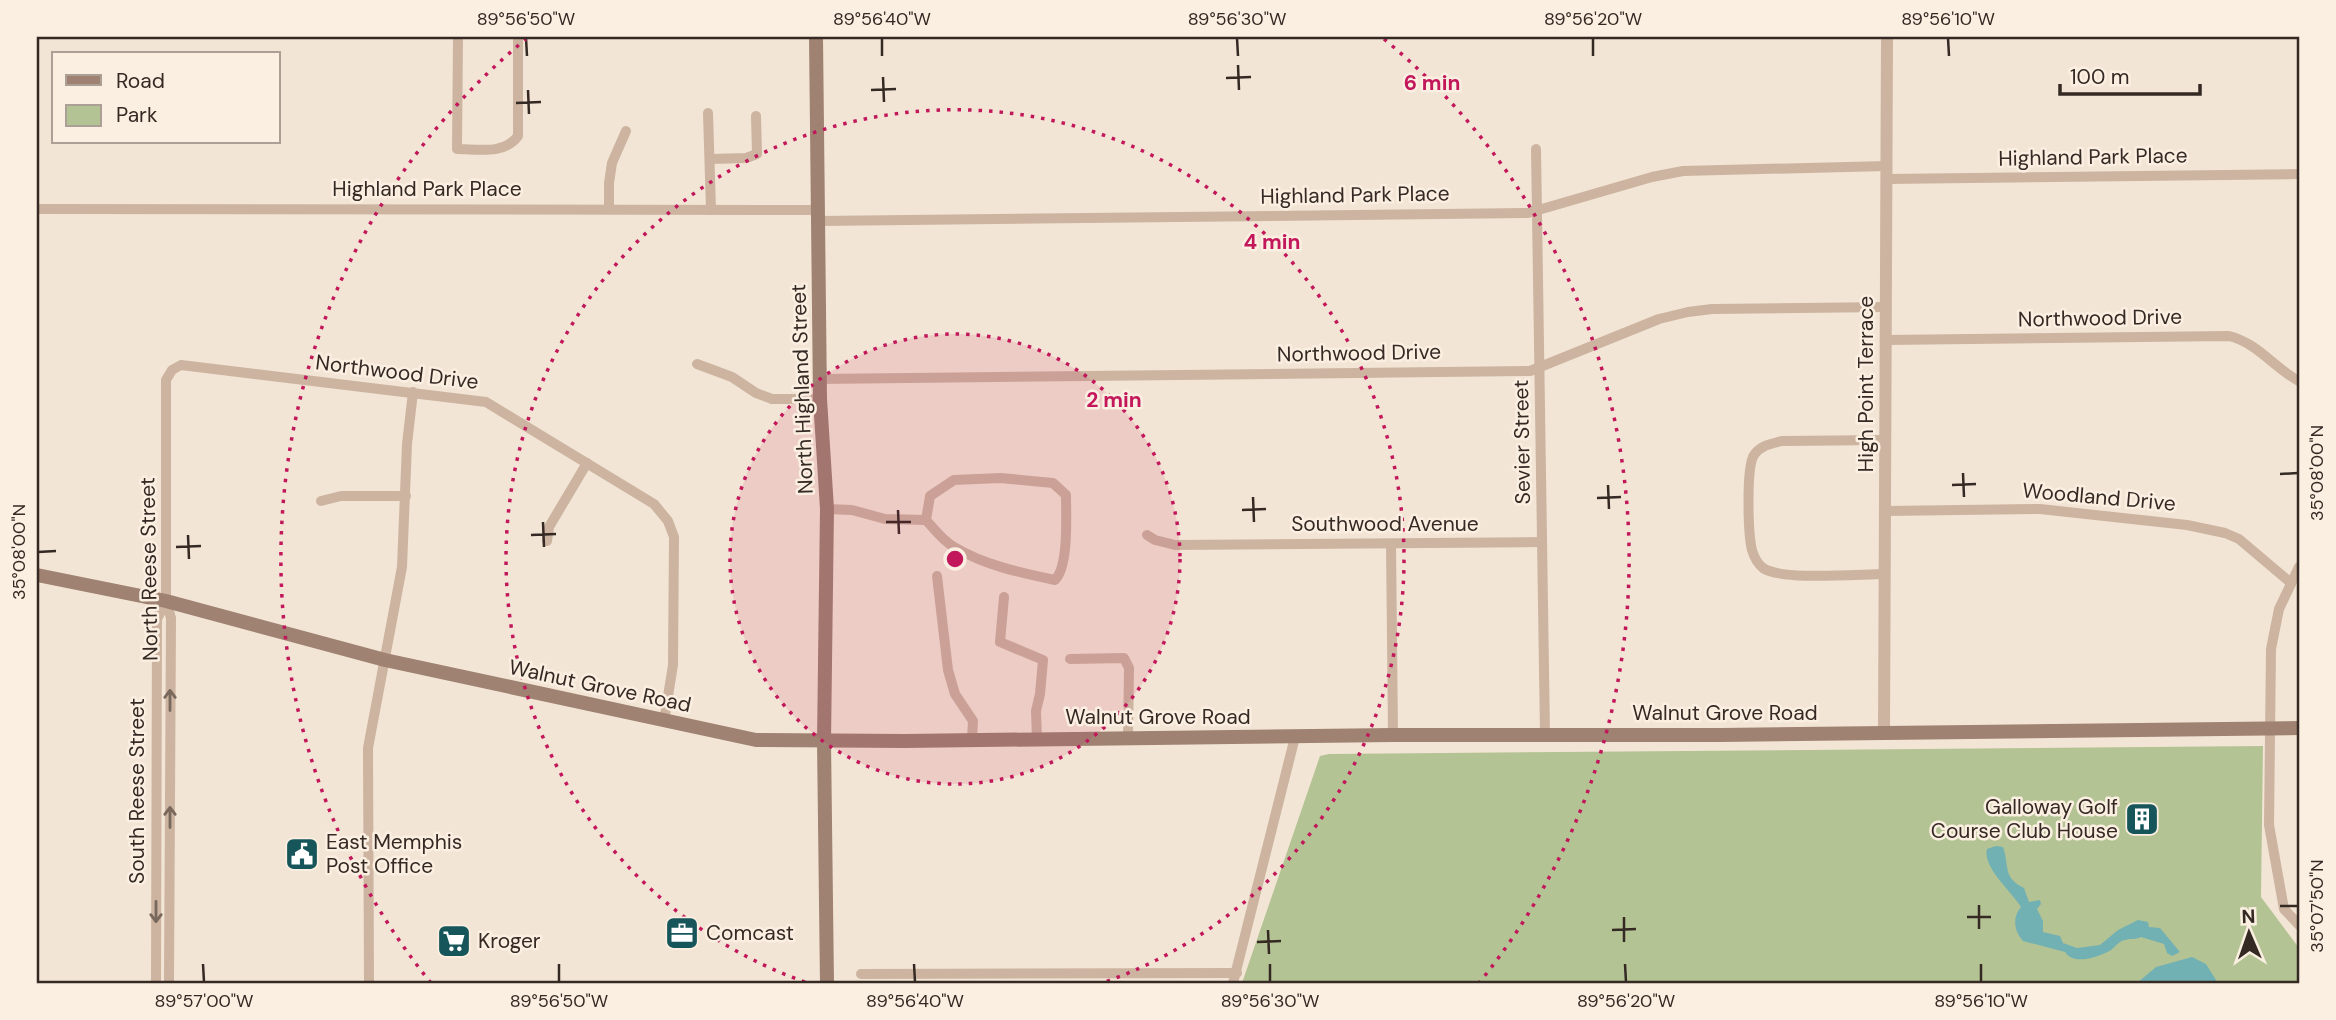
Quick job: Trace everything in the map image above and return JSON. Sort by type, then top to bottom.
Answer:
[{"type":"main road","name":"North Highland Street","points":[[818,37],[820,399],[827,509],[824,741],[827,983]]},
{"type":"main road","name":"Walnut Grove Road","points":[[37,575],[166,601],[385,660],[756,740],[2299,728]]},
{"type":"street","points":[[458,37],[457,149],[500,149],[510,145],[518,136],[518,37]]},
{"type":"street","name":"High Point Terrace","points":[[1884,732],[1887,37]]},
{"type":"street","points":[[708,113],[712,210]]},
{"type":"street","points":[[711,159],[757,155],[757,116]]},
{"type":"street","points":[[609,208],[612,163],[626,131]]},
{"type":"street","name":"Sevier Street","points":[[1536,149],[1545,734]]},
{"type":"street","name":"Highland Park Place","points":[[37,209],[609,208],[818,215],[1528,213],[1639,180],[1692,169],[2299,174]]},
{"type":"street","name":"Northwood Drive","points":[[820,379],[1530,370],[1541,368],[1643,325],[1689,312],[1712,309],[1886,307]]},
{"type":"street","name":"Northwood Drive","points":[[1886,340],[2229,336],[2247,342],[2288,376],[2299,381]]},
{"type":"street","points":[[697,364],[732,377],[755,393],[772,398],[820,399]]},
{"type":"street","name":"Northwood Drive","points":[[172,370],[181,365],[486,402],[654,504],[668,521],[674,537],[673,665],[664,721]]},
{"type":"street","name":"North Reese Street","points":[[170,769],[170,618],[166,601],[166,380],[172,370]]},
{"type":"street","points":[[369,983],[368,748],[402,567],[407,444],[413,392]]},
{"type":"street","points":[[1885,440],[1782,442],[1766,445],[1760,448],[1751,460],[1749,472],[1751,543],[1758,563],[1763,568],[1780,574],[1885,574]]},
{"type":"street","points":[[547,541],[550,527],[587,463]]},
{"type":"street","points":[[827,509],[852,510],[885,519],[926,520],[951,546],[1001,567],[1055,580],[1061,573],[1066,495],[1053,482],[1001,478],[954,480],[930,496],[926,520]]},
{"type":"street","points":[[321,501],[341,496],[406,496]]},
{"type":"street","name":"Woodland Drive","points":[[1885,511],[2040,509],[2187,524],[2239,539],[2291,583]]},
{"type":"street","name":"Southwood Avenue","points":[[1147,535],[1175,545],[1542,542]]},
{"type":"street","points":[[1391,544],[1393,735]]},
{"type":"street","points":[[2299,567],[2279,609],[2273,636],[2269,825],[2284,909],[2299,925]]},
{"type":"street","points":[[937,576],[948,670],[955,694],[973,721],[972,739]]},
{"type":"street","points":[[1004,597],[1000,642],[1043,660],[1036,711],[1037,739]]},
{"type":"street","name":"South Reese Street","points":[[156,983],[157,619],[166,601]]},
{"type":"street","points":[[1070,659],[1124,658],[1129,668],[1129,739]]},
{"type":"street","points":[[861,974],[1235,978],[1294,737]]},
{"type":"street","points":[[156,769],[170,769]]},
{"type":"street","name":"South Reese Street","points":[[169,983],[170,769]]},
{"type":"green space","points":[[2263,746],[2261,897],[2299,948],[2299,983],[1242,983],[1320,756]]},
{"type":"water","points":[[2003,847],[2012,880],[2024,888],[2029,902],[2040,900],[2041,904],[2037,909],[2043,921],[2043,932],[2060,936],[2063,943],[2077,948],[2100,945],[2118,930],[2138,920],[2148,922],[2149,927],[2160,928],[2180,952],[2172,956],[2167,953],[2164,944],[2141,937],[2123,941],[2106,953],[2094,957],[2074,959],[2065,952],[2023,941],[2015,924],[2021,907],[1989,864],[1987,849]]},
{"type":"water","points":[[2192,957],[2206,964],[2218,983],[2137,983],[2156,967]]},
{"type":"place","name":"Galloway Golf Course Club House","points":[[2142,819]]},
{"type":"place","name":"East Memphis Post Office","points":[[302,854]]},
{"type":"place","name":"Comcast","points":[[682,933]]},
{"type":"place","name":"Kroger","points":[[454,941]]}]
